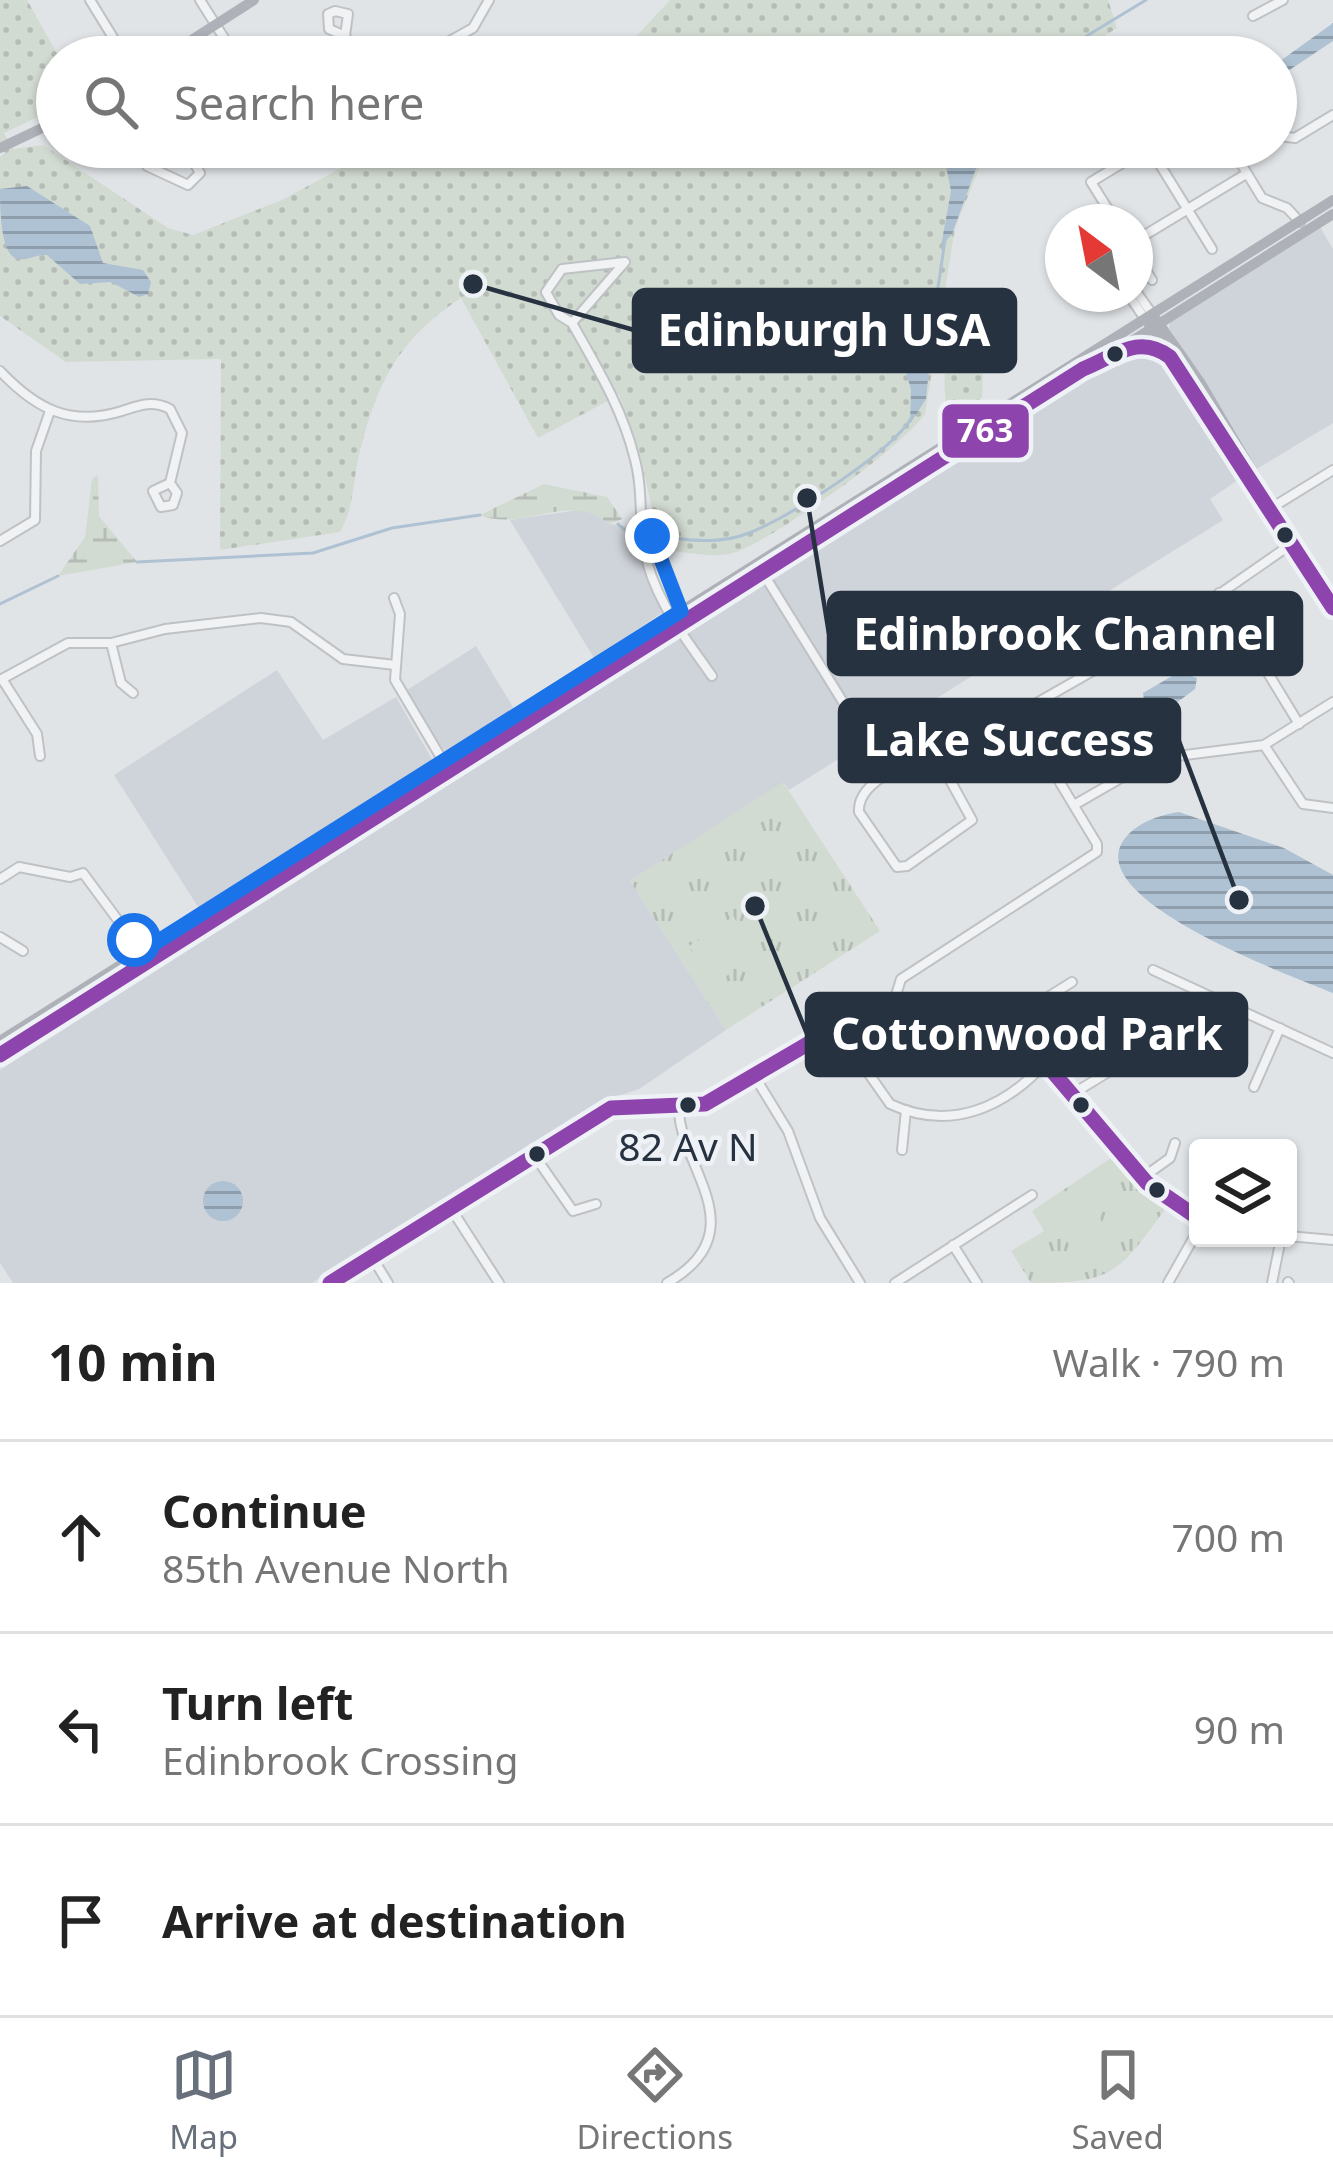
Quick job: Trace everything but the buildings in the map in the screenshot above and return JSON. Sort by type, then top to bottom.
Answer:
[{"type":"main road","points":[[198,36],[254,0]]},
{"type":"main road","points":[[0,148],[36,131]]},
{"type":"main road","points":[[760,568],[1303,225],[1333,200]]},
{"type":"main road","points":[[1303,225],[1333,214]]},
{"type":"main road","points":[[1150,319],[1170,357],[1330,598]]},
{"type":"main road","points":[[0,1041],[145,957],[677,618],[1083,369],[1150,319]]},
{"type":"main road","points":[[1150,319],[1200,382],[1238,455]]},
{"type":"main road","points":[[1083,369],[1142,342],[1170,357]]},
{"type":"main road","points":[[0,1055],[145,957]]},
{"type":"street","points":[[90,0],[112,36]]},
{"type":"street","points":[[200,0],[223,36]]},
{"type":"street","points":[[458,36],[472,28],[490,0]]},
{"type":"street","points":[[1253,16],[1282,0]]},
{"type":"street","points":[[1297,137],[1333,115]]},
{"type":"street","points":[[151,168],[188,185],[200,173],[197,168]]},
{"type":"street","points":[[1105,204],[1091,182],[1114,168]]},
{"type":"street","points":[[1162,168],[1212,249]]},
{"type":"street","points":[[1243,168],[1262,198],[1287,208],[1303,225]]},
{"type":"street","points":[[1153,230],[1246,174]]},
{"type":"street","points":[[572,323],[627,266],[623,261],[562,269],[549,282],[551,302],[572,323],[625,426],[644,515],[677,618]]},
{"type":"street","points":[[607,263],[614,279]]},
{"type":"street","points":[[1145,312],[1150,319]]},
{"type":"street","points":[[0,371],[27,398],[50,411],[84,419],[152,403],[170,409],[182,433],[170,483]]},
{"type":"street","points":[[0,541],[35,520],[36,451],[50,411]]},
{"type":"street","points":[[1271,508],[1333,470]]},
{"type":"street","points":[[644,515],[644,550],[654,582],[712,676]]},
{"type":"street","points":[[934,751],[972,820],[907,866],[892,864],[861,817],[858,802],[867,789],[934,751],[966,742],[1018,713],[1219,593],[1293,543]]},
{"type":"street","points":[[760,568],[851,715]]},
{"type":"street","points":[[654,582],[665,578]]},
{"type":"street","points":[[1219,593],[1298,724]]},
{"type":"street","points":[[394,598],[400,614],[395,665],[400,692],[447,768]]},
{"type":"street","points":[[40,756],[37,734],[1,679],[57,645],[111,643],[165,629],[270,617],[301,628],[334,656],[395,665]]},
{"type":"street","points":[[111,643],[121,683],[134,693]]},
{"type":"street","points":[[1074,805],[1154,758],[1264,745],[1333,702]]},
{"type":"street","points":[[890,1014],[901,980],[1094,855],[1097,844],[1018,713]]},
{"type":"street","points":[[1264,745],[1303,804],[1333,808]]},
{"type":"street","points":[[0,880],[19,867],[70,877],[83,873],[145,957]]},
{"type":"street","points":[[0,937],[23,951]]},
{"type":"street","points":[[1153,970],[1333,1053]]},
{"type":"street","points":[[995,1030],[1072,982]]},
{"type":"street","points":[[330,1283],[610,1108],[647,1102],[679,1107],[719,1098],[836,1027],[890,1014],[995,1030],[1047,1061],[1142,1178],[1189,1212]]},
{"type":"street","points":[[836,1027],[877,1091],[907,1110],[951,1118],[976,1114],[1025,1083],[1047,1061]]},
{"type":"street","points":[[1254,1087],[1280,1028]]},
{"type":"street","points":[[1074,1093],[1123,1063]]},
{"type":"street","points":[[755,1077],[788,1131],[820,1218],[860,1283]]},
{"type":"street","points":[[667,1283],[694,1259],[710,1221],[705,1179],[682,1134],[679,1107]]},
{"type":"street","points":[[902,1150],[907,1110]]},
{"type":"street","points":[[1142,1178],[1170,1158],[1175,1143]]},
{"type":"street","points":[[534,1155],[573,1211],[596,1204]]},
{"type":"street","points":[[895,1283],[1032,1195]]},
{"type":"street","points":[[450,1207],[499,1283]]},
{"type":"street","points":[[1297,1238],[1333,1240]]},
{"type":"street","points":[[953,1245],[977,1283]]},
{"type":"street","points":[[1168,1283],[1189,1246]]},
{"type":"street","points":[[1272,1283],[1281,1247]]},
{"type":"street","points":[[372,1257],[388,1283]]},
{"type":"shaded area","points":[[1320,227],[1333,249],[1333,423],[1255,470],[1169,328],[1170,319]]},
{"type":"shaded area","points":[[1141,344],[1164,355],[1244,476],[1210,499],[1223,520],[789,790],[784,783],[630,881],[726,1030],[639,1089],[599,1102],[312,1283],[13,1283],[0,1263],[0,1070],[1004,432],[1001,425]]},
{"type":"shaded area","points":[[579,510],[596,513],[609,524],[639,528],[641,555],[663,612],[594,658],[510,520]]},
{"type":"shaded area","points":[[476,646],[516,712],[448,756],[404,692]]},
{"type":"shaded area","points":[[277,670],[323,740],[396,697],[433,761],[200,910],[114,775]]},
{"type":"green space","points":[[0,0],[27,0],[47,36],[36,36],[36,118],[4,133],[14,149],[36,146],[36,168],[78,168],[168,228],[193,235],[282,200],[341,168],[979,168],[955,228],[925,414],[865,469],[755,543],[719,555],[661,550],[641,458],[619,395],[538,438],[461,298],[420,331],[381,387],[340,532],[220,550],[221,359],[66,362],[0,316],[0,157],[5,153],[0,145]]},
{"type":"green space","points":[[670,0],[1108,0],[1117,28],[1104,36],[637,36]]},
{"type":"green space","points":[[956,334],[973,336],[984,347],[982,398],[958,415],[948,411],[945,389],[945,344]]},
{"type":"green space","points":[[98,475],[99,516],[137,562],[58,576],[85,537],[92,479]]},
{"type":"green space","points":[[544,484],[607,497],[622,519],[609,524],[579,511],[513,519],[480,515]]},
{"type":"green space","points":[[783,782],[880,931],[726,1030],[630,881]]},
{"type":"green space","points":[[734,916],[740,955],[716,986],[689,946]]},
{"type":"green space","points":[[1114,1156],[1166,1208],[1112,1270],[1081,1280],[1031,1283],[1011,1251],[1044,1231],[1032,1211]]},
{"type":"green space","points":[[1096,1191],[1102,1228],[1080,1266],[1055,1219]]},
{"type":"water","points":[[1333,23],[1333,41],[1297,65],[1297,49]]},
{"type":"water","points":[[946,168],[976,168],[952,234],[941,246],[951,191]]},
{"type":"water","points":[[27,186],[90,226],[103,263],[143,270],[151,282],[148,294],[139,297],[111,282],[80,284],[47,255],[12,256],[2,230],[0,189]]},
{"type":"water","points":[[936,300],[926,399],[910,424],[911,390],[889,309],[918,322]]},
{"type":"water","points":[[1179,672],[1197,678],[1195,689],[1171,707],[1144,700],[1143,693]]},
{"type":"water","points":[[1179,812],[1284,848],[1333,875],[1333,993],[1198,933],[1134,888],[1119,864],[1123,841],[1148,821]]},
{"type":"water","points":[[223,1181],[237,1187],[243,1201],[237,1215],[223,1221],[209,1215],[203,1201],[209,1187]]},
{"type":"waterway","points":[[1087,36],[1146,0]]},
{"type":"waterway","points":[[936,301],[945,240]]},
{"type":"waterway","points":[[672,538],[719,540],[764,526],[861,466],[912,417]]},
{"type":"waterway","points":[[137,562],[313,553],[392,528],[480,515]]},
{"type":"waterway","points":[[618,524],[628,533]]},
{"type":"waterway","points":[[0,604],[58,576]]},
{"type":"transit line","name":"763","points":[[0,1055],[1083,369],[1126,350],[1147,347],[1170,357],[1333,608]]},
{"type":"transit line","name":"763","points":[[330,1283],[611,1108],[705,1104],[840,1025],[890,1014],[989,1029],[1036,1052],[1147,1183],[1189,1212]]},
{"type":"place","name":"Edinburgh USA","points":[[473,284]]},
{"type":"place","name":"Edinbrook Channel","points":[[807,498]]},
{"type":"place","name":"Lake Success","points":[[1239,900]]},
{"type":"place","name":"Cottonwood Park","points":[[755,906]]},
{"type":"place","name":"82 Av N","points":[[688,1105]]},
{"type":"route","points":[[134,940],[141,952],[681,611],[652,536]]}]
